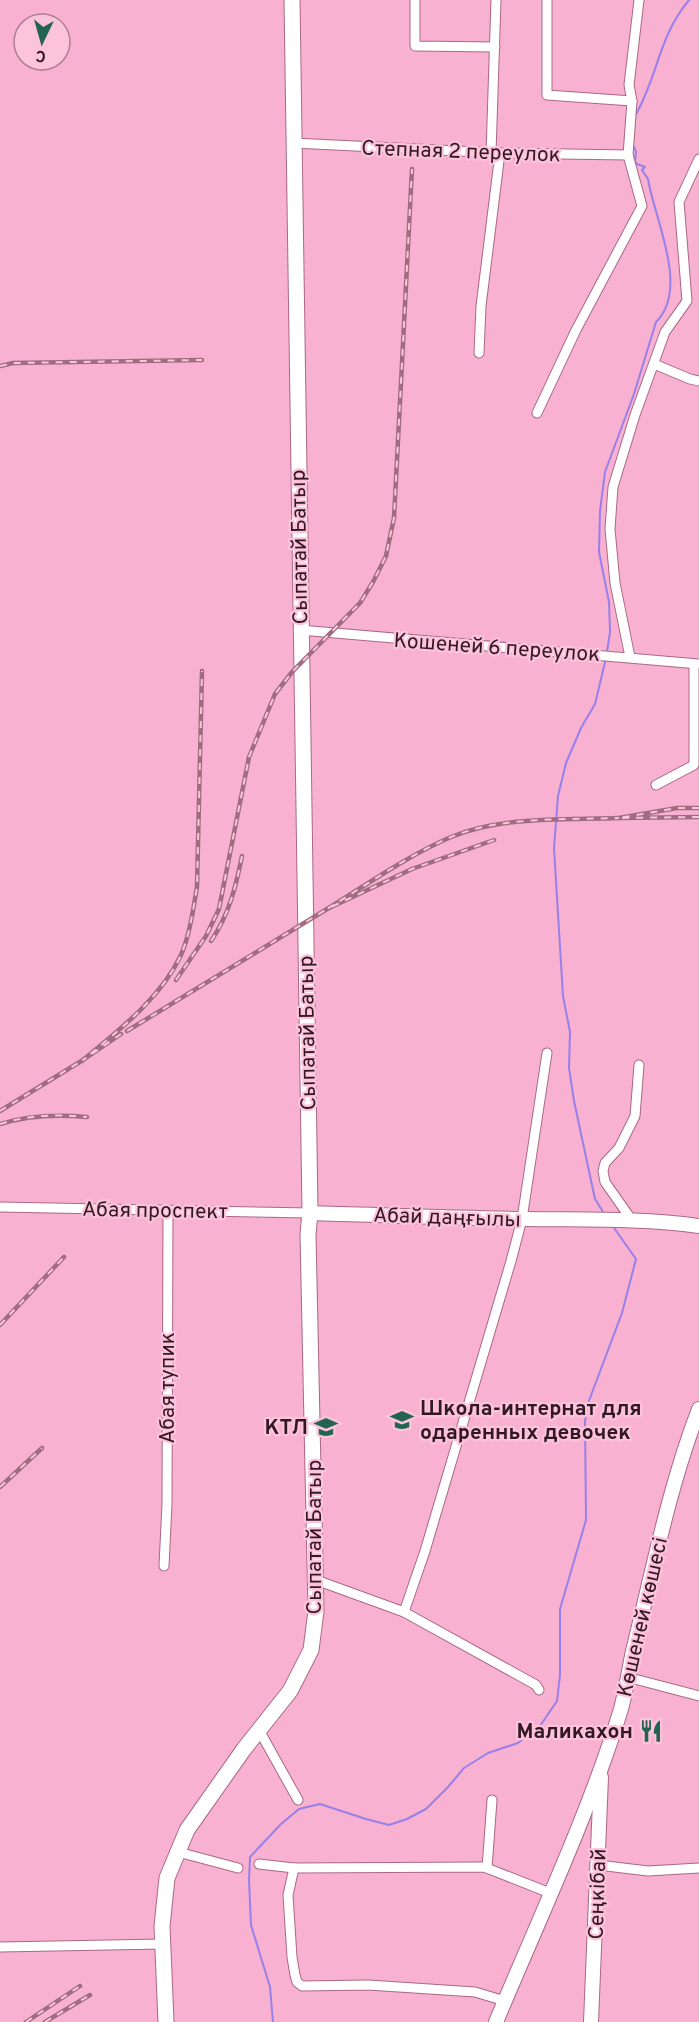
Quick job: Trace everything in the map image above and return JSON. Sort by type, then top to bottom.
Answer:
[{"type":"main road","name":"Сыпатай Батыр","points":[[166,2022],[162,1926],[167,1878],[187,1830],[290,1691],[311,1650],[316,1611],[308,1234],[310,1213],[292,0]]},
{"type":"main road","name":"Абай даңғылы","points":[[310,1213],[522,1219],[629,1219]]},
{"type":"main road","points":[[629,1219],[699,1226]]},
{"type":"main road","name":"Көшеней көшесі","points":[[496,2022],[601,1766],[621,1706],[670,1500],[686,1443],[699,1409]]},
{"type":"main road","name":"Сеңкібай","points":[[591,2022],[601,1766]]},
{"type":"street","points":[[415,0],[415,46],[495,46]]},
{"type":"street","points":[[479,353],[481,306],[496,153],[496,0]]},
{"type":"street","points":[[547,0],[547,95],[632,101]]},
{"type":"street","points":[[537,413],[576,330],[642,206],[628,155],[632,101],[629,85],[639,0]]},
{"type":"street","name":"Степная 2 переулок","points":[[293,143],[496,153],[628,155]]},
{"type":"street","points":[[630,657],[615,583],[610,529],[613,487],[634,415],[665,332],[687,301],[679,202],[699,159]]},
{"type":"street","points":[[654,364],[690,380],[699,381]]},
{"type":"street","name":"Кошеней 6 переулок","points":[[300,630],[696,664],[694,765],[656,785]]},
{"type":"street","points":[[404,1612],[425,1551],[522,1219],[547,1053]]},
{"type":"street","points":[[629,1219],[605,1182],[603,1171],[604,1163],[619,1148],[635,1116],[639,1065]]},
{"type":"street","name":"Абая проспект","points":[[0,1207],[310,1213]]},
{"type":"street","name":"Абая тупик","points":[[164,1566],[168,1210]]},
{"type":"street","points":[[316,1580],[404,1612],[536,1685],[539,1690]]},
{"type":"street","points":[[627,1677],[699,1696]]},
{"type":"street","points":[[259,1731],[298,1800]]},
{"type":"street","points":[[487,1868],[492,1800]]},
{"type":"street","points":[[178,1852],[238,1868]]},
{"type":"street","points":[[259,1864],[294,1868],[487,1868],[550,1893]]},
{"type":"street","points":[[598,1865],[648,1871],[699,1868]]},
{"type":"street","points":[[294,1868],[288,1895],[292,1957],[297,1982],[302,1986],[368,1985],[476,1992],[505,2001]]},
{"type":"street","points":[[0,1947],[163,1944]]},
{"type":"waterway","points":[[635,116],[649,87],[664,43],[689,0]]},
{"type":"waterway","points":[[607,652],[610,632],[609,602],[599,552],[600,511],[605,472],[634,394],[656,322],[666,308],[670,291],[670,273],[662,233],[648,179],[642,170],[645,167],[635,161],[636,152],[632,142]]},
{"type":"waterway","points":[[605,1215],[595,1199],[569,1068],[570,1032],[563,996],[554,848],[558,796],[566,763],[581,728],[595,704],[606,658]]},
{"type":"waterway","points":[[273,2022],[270,1987],[251,1925],[250,1857],[281,1824],[299,1809],[320,1804],[389,1825],[407,1819],[426,1809],[464,1768],[488,1753],[518,1743],[540,1726],[557,1701],[560,1675],[560,1609],[586,1520],[585,1421],[587,1406],[622,1313],[636,1259],[612,1225]]},
{"type":"railway","points":[[176,980],[206,936],[219,909],[249,757],[275,694],[292,672],[360,603],[386,556],[394,518],[412,169]]},
{"type":"railway","points":[[0,366],[13,363],[202,360]]},
{"type":"railway","points":[[121,1034],[83,1060],[138,1013],[172,971],[187,939],[197,887],[202,671]]},
{"type":"railway","points":[[699,808],[677,808],[619,818],[699,817]]},
{"type":"railway","points":[[494,840],[412,869],[327,909],[419,852],[471,830],[491,825],[534,820],[619,818]]},
{"type":"railway","points":[[211,941],[223,921],[231,900],[242,856]]},
{"type":"railway","points":[[127,1031],[327,909]]},
{"type":"railway","points":[[0,1111],[83,1060]]},
{"type":"railway","points":[[0,1124],[43,1116],[87,1117]]},
{"type":"railway","points":[[0,1325],[64,1257]]},
{"type":"railway","points":[[0,1487],[42,1448]]},
{"type":"railway","points":[[26,2022],[80,1986]]},
{"type":"railway","points":[[45,2022],[90,1995]]},
{"type":"place","name":"Школа-интернат для одаренных девочек","points":[[402,1420]]},
{"type":"place","name":"КТЛ","points":[[326,1427]]},
{"type":"place","name":"Маликахон","points":[[651,1731]]}]
